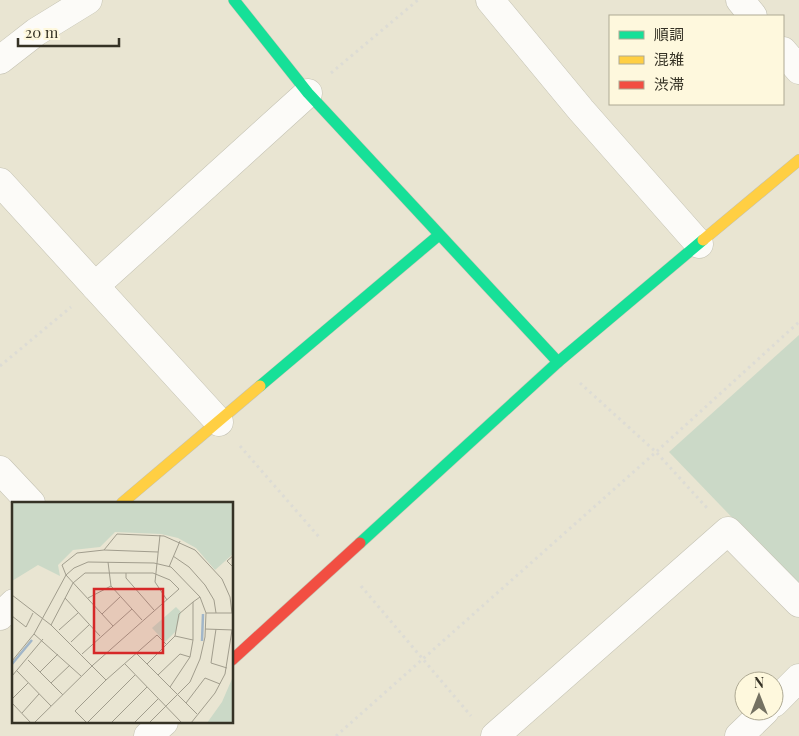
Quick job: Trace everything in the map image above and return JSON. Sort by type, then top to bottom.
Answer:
[{"type":"street","points":[[0,60],[36,32],[88,0]]},
{"type":"street","points":[[234,0],[308,93],[558,362]]},
{"type":"street","points":[[490,0],[581,110],[698,244]]},
{"type":"street","points":[[740,0],[752,15]]},
{"type":"street","points":[[784,52],[799,70]]},
{"type":"street","points":[[95,286],[308,93]]},
{"type":"street","points":[[234,658],[558,362],[799,160]]},
{"type":"street","points":[[0,182],[219,422]]},
{"type":"street","points":[[124,502],[439,235]]},
{"type":"street","points":[[0,470],[29,502]]},
{"type":"street","points":[[495,736],[728,531],[799,602]]},
{"type":"street","points":[[0,616],[12,605]]},
{"type":"street","points":[[784,692],[799,678]]},
{"type":"street","points":[[739,736],[755,721]]},
{"type":"street","points":[[148,736],[162,724]]},
{"type":"path","points":[[308,93],[418,0]]},
{"type":"path","points":[[0,366],[95,286]]},
{"type":"path","points":[[336,736],[656,452],[799,322]]},
{"type":"path","points":[[558,362],[656,452],[728,531]]},
{"type":"green space","points":[[799,335],[799,587],[669,452]]},
{"type":"traffic: fast","points":[[234,0],[308,93],[558,362]]},
{"type":"traffic: fast","points":[[260,386],[439,235]]},
{"type":"traffic: fast","points":[[360,543],[558,362],[703,240]]},
{"type":"traffic: slow","points":[[703,240],[799,160]]},
{"type":"traffic: slow","points":[[123,502],[260,386]]},
{"type":"traffic: jam","points":[[234,658],[360,543]]}]
